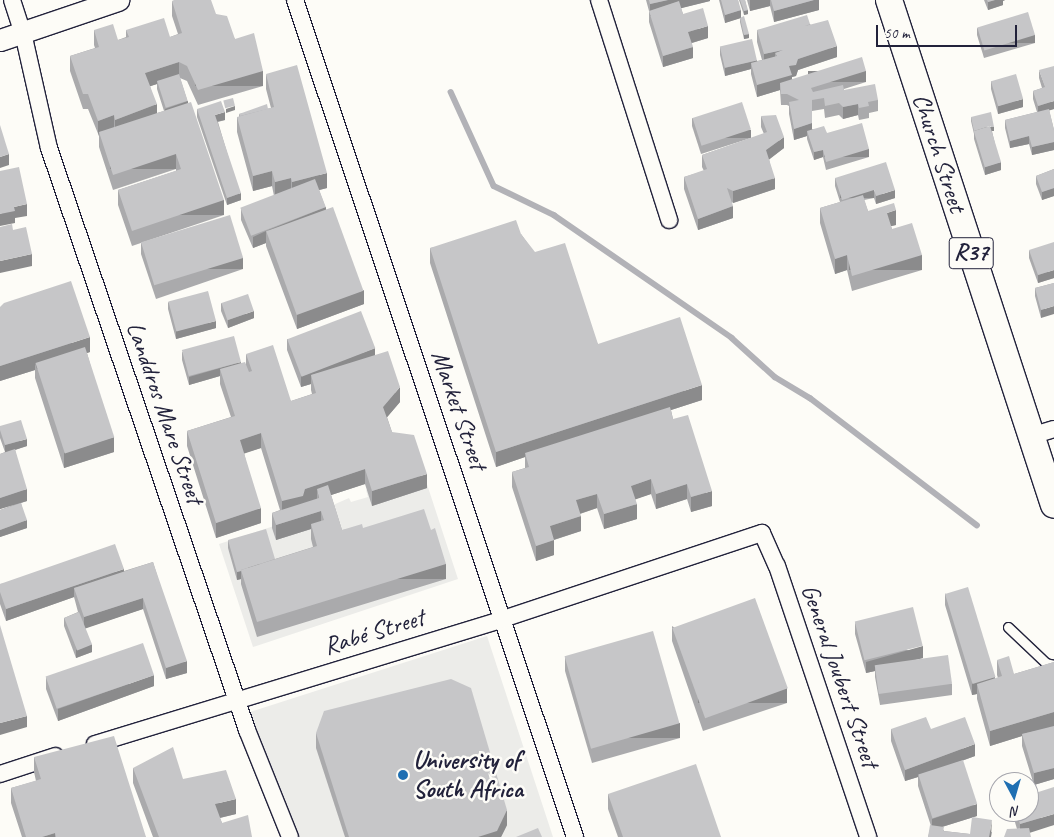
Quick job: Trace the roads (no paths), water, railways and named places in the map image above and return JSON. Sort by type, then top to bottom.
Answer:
[{"type":"main road","name":"Church Street","points":[[889,0],[1042,433],[1054,505]]},
{"type":"street","name":"Landdros Mare Street","points":[[12,0],[23,33],[48,148],[236,700],[290,837]]},
{"type":"street","points":[[0,40],[118,0]]},
{"type":"street","name":"Market Street","points":[[295,0],[575,837]]},
{"type":"street","points":[[599,0],[670,220]]},
{"type":"street","name":"Rabé Street","points":[[0,774],[503,619],[762,533]]},
{"type":"street","name":"General Joubert Street","points":[[762,533],[777,566],[868,837]]},
{"type":"lane","points":[[1008,627],[1046,663],[1054,665]]},
{"type":"waterway","points":[[451,92],[494,186],[554,215],[732,338],[775,377],[810,398],[977,525]]},
{"type":"place","name":"University of South Africa","points":[[403,775]]}]
